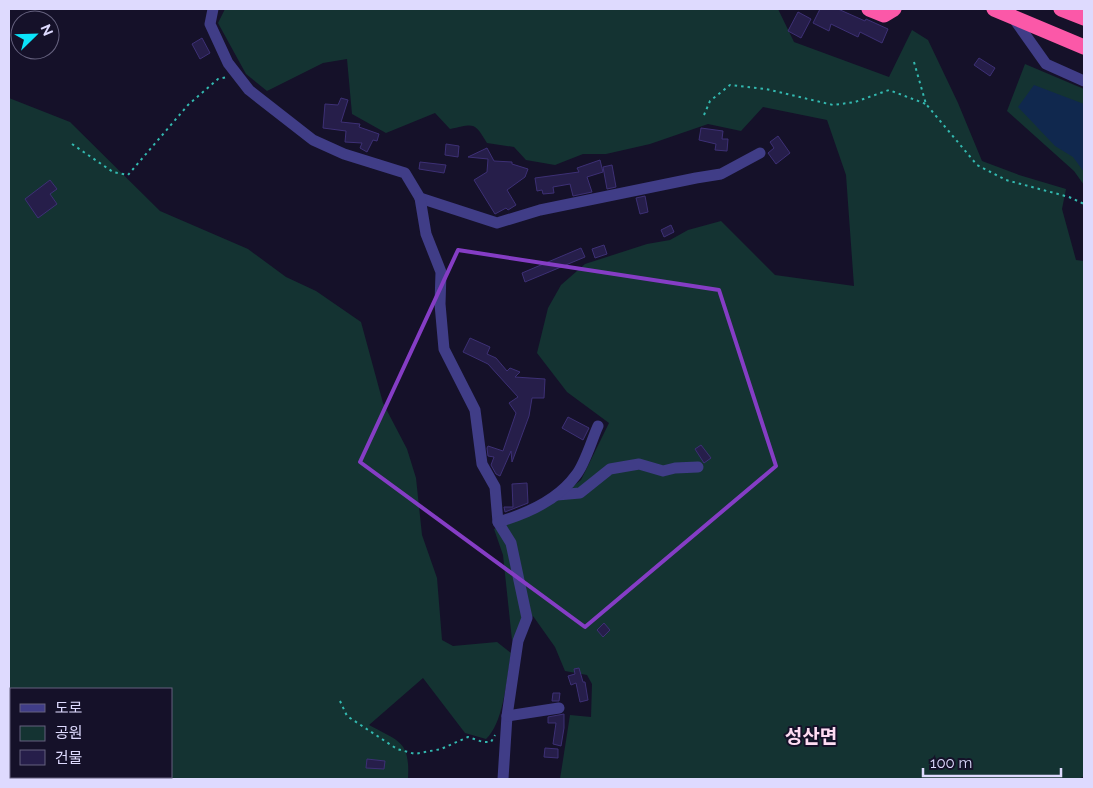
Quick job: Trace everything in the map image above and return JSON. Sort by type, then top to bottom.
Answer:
[{"type":"highway","points":[[869,9],[884,15],[894,9]]},
{"type":"highway","points":[[994,9],[1084,47]]},
{"type":"highway","points":[[1061,9],[1084,18]]},
{"type":"street","points":[[213,9],[210,24],[228,63],[249,90],[313,140],[344,154],[405,173],[420,198],[426,234],[441,272],[440,304],[444,349],[475,410],[482,464],[494,486],[498,522],[511,544],[527,618],[518,641],[507,716],[503,779]]},
{"type":"street","points":[[1012,16],[1046,64],[1084,81]]},
{"type":"street","points":[[420,198],[497,223],[540,210],[721,174],[760,153]]},
{"type":"street","points":[[498,522],[514,518],[557,494],[577,474],[598,426]]},
{"type":"street","points":[[557,494],[580,493],[610,469],[639,464],[663,471],[675,468],[698,467]]},
{"type":"street","points":[[507,716],[559,708]]},
{"type":"path","points":[[914,62],[926,104],[977,164],[1006,180],[1069,197],[1084,204]]},
{"type":"path","points":[[72,144],[113,172],[128,175],[188,105],[218,79],[237,76]]},
{"type":"path","points":[[704,115],[710,101],[730,85],[766,89],[833,105],[855,102],[889,90],[926,104]]},
{"type":"path","points":[[340,701],[347,716],[397,749],[415,754],[441,750],[468,737],[491,742],[507,716]]},
{"type":"highlighted area","points":[[458,250],[719,290],[776,466],[585,627],[360,462]]},
{"type":"green space","points":[[225,9],[778,9],[794,42],[889,77],[912,30],[928,40],[958,103],[982,161],[1019,175],[1066,189],[1062,209],[1076,260],[1084,261],[1084,776],[1079,779],[560,779],[570,715],[591,717],[592,684],[587,675],[565,671],[555,647],[533,616],[512,640],[503,555],[494,529],[547,506],[581,480],[609,423],[567,392],[537,353],[548,308],[561,285],[585,264],[647,244],[670,240],[688,230],[721,221],[775,275],[854,286],[846,175],[827,120],[763,107],[741,131],[708,124],[650,144],[606,154],[583,154],[555,165],[526,160],[514,147],[487,143],[473,126],[469,125],[450,129],[435,113],[386,133],[352,114],[347,59],[323,63],[267,91],[246,74],[218,23]]},
{"type":"green space","points":[[1025,64],[1084,89],[1084,185],[1074,171],[1007,111]]},
{"type":"green space","points":[[9,98],[70,122],[160,211],[248,249],[286,277],[316,291],[361,322],[383,403],[407,449],[416,478],[422,535],[437,578],[442,640],[453,646],[497,642],[511,653],[501,711],[492,732],[486,739],[465,733],[423,678],[369,725],[401,744],[407,757],[408,779],[9,779]]},
{"type":"water","points":[[1034,85],[1084,104],[1084,172],[1073,157],[1055,146],[1018,107]]},
{"type":"building","points":[[820,9],[838,9],[888,29],[882,43],[860,32],[858,37],[831,24],[829,31],[813,23]]},
{"type":"building","points":[[798,12],[811,19],[801,38],[788,31]]},
{"type":"building","points":[[202,38],[210,53],[200,59],[192,44]]},
{"type":"building","points":[[979,58],[995,68],[990,76],[974,65]]},
{"type":"building","points":[[341,98],[348,100],[341,122],[360,124],[359,127],[379,134],[377,141],[373,140],[367,152],[360,148],[362,143],[345,142],[346,131],[323,128],[325,104],[338,105]]},
{"type":"building","points":[[701,128],[723,131],[722,139],[728,139],[727,151],[715,150],[716,144],[699,140]]},
{"type":"building","points":[[778,136],[790,153],[776,164],[768,153],[774,148],[770,142]]},
{"type":"building","points":[[446,144],[459,146],[458,157],[445,155]]},
{"type":"building","points":[[487,148],[494,161],[512,162],[512,164],[528,169],[525,177],[507,190],[516,205],[495,214],[474,180],[487,172],[488,159],[468,157]]},
{"type":"building","points":[[600,160],[603,172],[587,177],[592,192],[573,196],[570,184],[553,187],[554,193],[543,194],[542,190],[537,191],[535,178],[579,172],[577,168]]},
{"type":"building","points":[[420,162],[446,165],[444,173],[419,169]]},
{"type":"building","points":[[612,165],[616,187],[607,189],[603,167]]},
{"type":"building","points":[[50,180],[57,189],[50,194],[57,204],[38,218],[25,199]]},
{"type":"building","points":[[645,196],[648,212],[640,214],[636,198]]},
{"type":"building","points":[[671,225],[674,232],[664,237],[661,230]]},
{"type":"building","points":[[604,245],[607,254],[595,258],[592,249]]},
{"type":"building","points":[[581,248],[585,257],[525,282],[522,273]]},
{"type":"building","points":[[470,338],[490,347],[487,354],[496,358],[507,371],[510,368],[520,372],[515,377],[545,379],[544,398],[532,398],[529,416],[512,462],[511,451],[500,476],[496,474],[491,465],[494,457],[488,456],[487,448],[488,446],[503,451],[516,413],[509,403],[518,397],[488,364],[463,352]]},
{"type":"building","points":[[568,417],[589,428],[583,440],[562,428]]},
{"type":"building","points":[[701,445],[711,458],[704,463],[695,449]]},
{"type":"building","points":[[527,483],[528,503],[505,512],[504,507],[513,507],[512,484]]},
{"type":"building","points":[[604,623],[610,630],[603,637],[597,630]]},
{"type":"building","points":[[579,668],[583,682],[585,682],[588,700],[580,702],[576,683],[571,685],[568,676],[575,674],[574,669]]},
{"type":"building","points":[[553,693],[560,693],[559,701],[552,701]]},
{"type":"building","points":[[564,714],[561,746],[553,744],[556,723],[548,723],[548,717]]},
{"type":"building","points":[[545,748],[558,749],[558,758],[544,757]]},
{"type":"building","points":[[367,759],[385,761],[384,769],[366,768]]},
{"type":"district","name":"성산면","points":[[811,736]]}]
